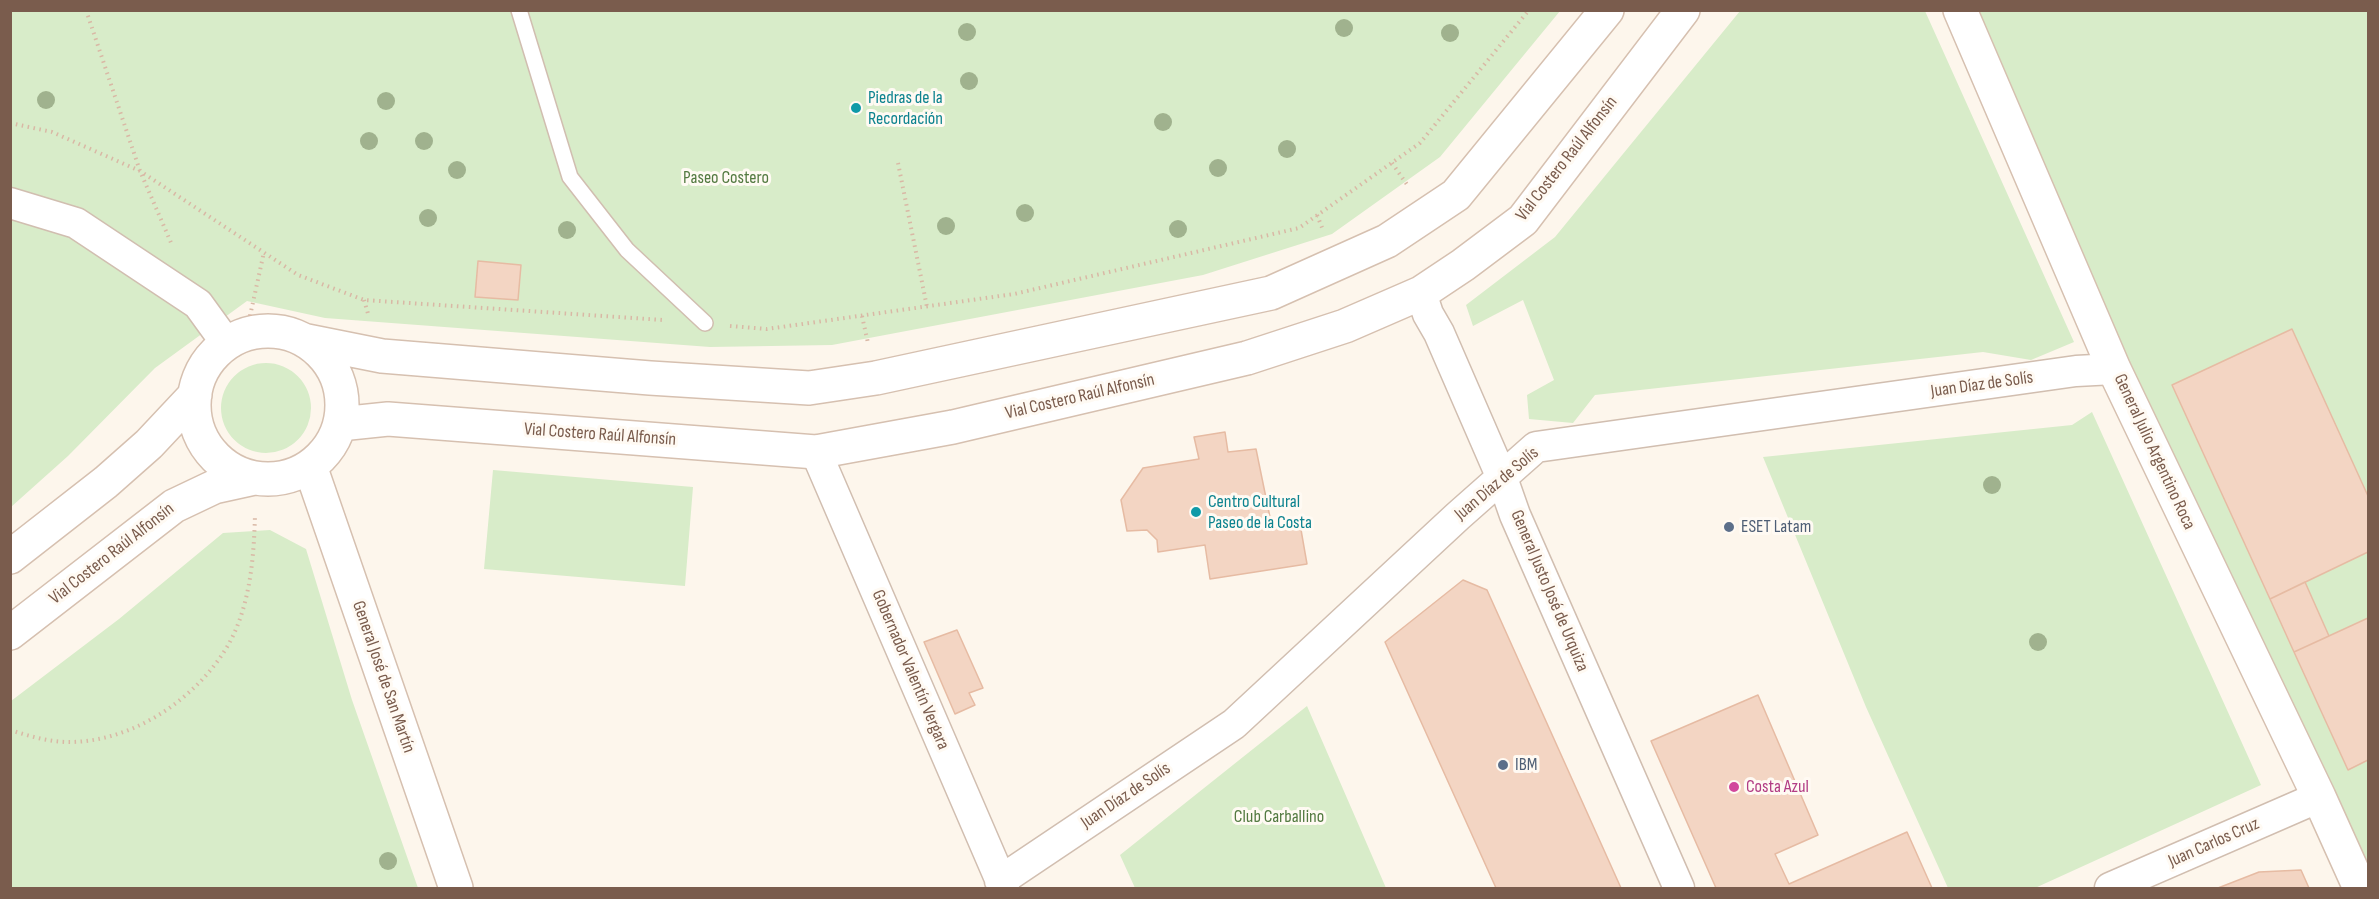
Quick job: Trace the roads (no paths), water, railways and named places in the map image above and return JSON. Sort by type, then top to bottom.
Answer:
[{"type":"street","points":[[307,341],[325,357],[337,377],[342,401],[340,424],[333,441],[323,455],[310,466],[293,475],[274,479],[255,478],[234,471],[216,457],[203,439],[196,418],[195,395],[201,375],[211,358],[236,339],[266,331],[287,333],[307,341],[382,356],[650,378],[809,388],[876,378],[1271,293],[1387,241],[1456,195],[1607,10]]},
{"type":"street","name":"Vial Costero Raúl Alfonsín","points":[[340,424],[388,419],[816,452],[953,427],[1247,358],[1345,326],[1421,293],[1523,220],[1683,10]]},
{"type":"street","name":"General Julio Argentino Roca","points":[[1960,10],[2114,369],[2319,797],[2360,888]]},
{"type":"street","points":[[10,203],[76,223],[198,304],[236,339]]},
{"type":"street","name":"General Justo José de Urquiza","points":[[1421,293],[1428,314],[1439,333],[1502,478],[1515,515],[1679,888]]},
{"type":"street","name":"Juan Díaz de Solís","points":[[1002,885],[1234,724],[1458,516],[1536,447],[2076,371],[2114,369]]},
{"type":"street","points":[[10,557],[106,482],[149,444],[195,395]]},
{"type":"street","name":"Gobernador Valentín Vergara","points":[[816,452],[1002,885]]},
{"type":"street","name":"General José de San Martín","points":[[310,466],[456,888]]},
{"type":"street","name":"Vial Costero Raúl Alfonsín","points":[[10,633],[174,506],[214,487],[255,478]]},
{"type":"street","name":"Juan Carlos Cruz","points":[[2110,888],[2319,797]]},
{"type":"lane","points":[[519,10],[570,177],[627,250],[705,323]]},
{"type":"place","name":"Piedras de la Recordación","points":[[856,108]]},
{"type":"place","name":"Centro Cultural Paseo de la Costa","points":[[1196,512]]},
{"type":"place","name":"ESET Latam","points":[[1729,527]]},
{"type":"place","name":"IBM","points":[[1503,765]]},
{"type":"place","name":"Costa Azul","points":[[1734,787]]},
{"type":"park label","name":"Paseo Costero","points":[[726,178]]},
{"type":"park label","name":"Club Carballino","points":[[1279,817]]}]
